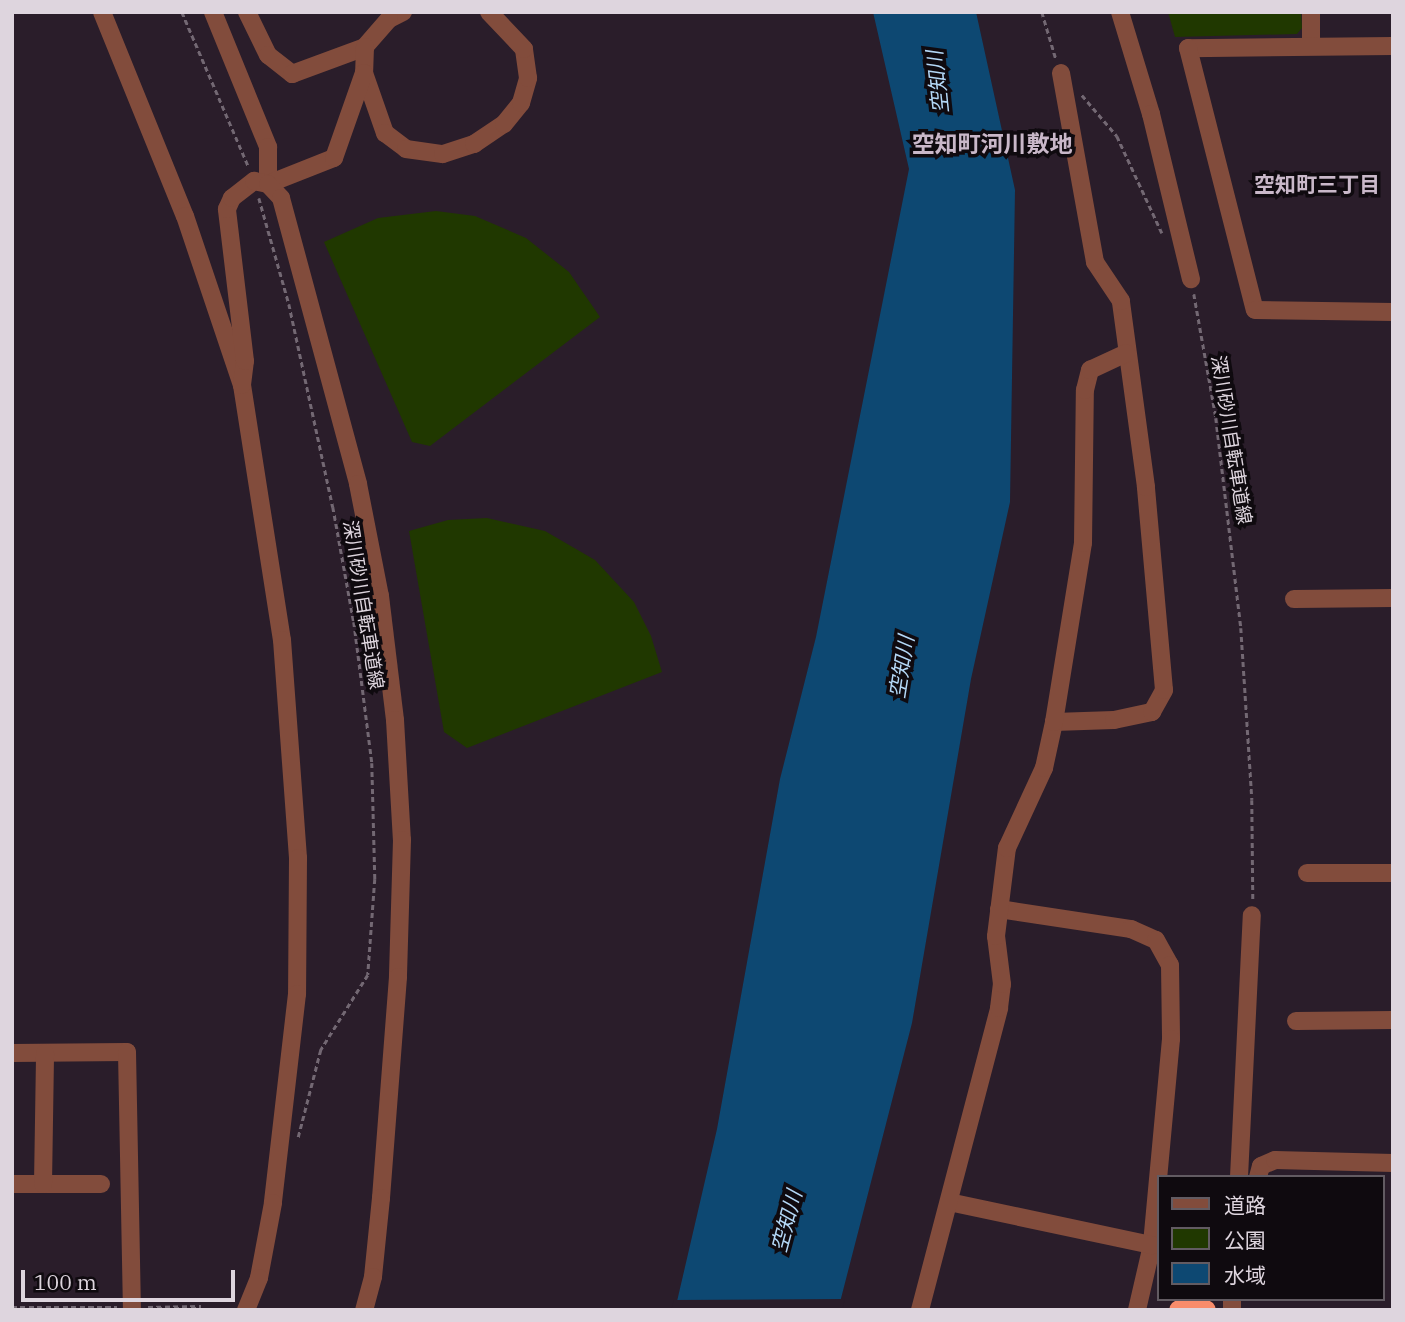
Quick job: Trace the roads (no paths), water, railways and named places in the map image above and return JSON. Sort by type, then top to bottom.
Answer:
[{"type":"highway","points":[[1179,1310],[1205,1310]]},
{"type":"street","points":[[102,12],[162,155],[242,385],[282,640],[298,858],[291,1072],[259,1278],[246,1310]]},
{"type":"street","points":[[213,12],[268,147],[261,183]]},
{"type":"street","points":[[247,12],[268,55],[292,74],[365,47],[388,19],[403,12]]},
{"type":"street","points":[[364,73],[385,133],[406,149],[443,154],[474,144],[504,124],[521,103],[528,78],[524,49],[489,12]]},
{"type":"street","points":[[1120,12],[1151,114],[1191,279]]},
{"type":"street","points":[[1311,12],[1311,46]]},
{"type":"street","points":[[1393,46],[1188,48],[1255,310],[1393,312]]},
{"type":"street","points":[[242,385],[245,361],[227,209],[232,198],[261,183],[334,158],[364,73],[365,47]]},
{"type":"street","points":[[1054,722],[1114,720],[1152,712],[1164,691],[1146,487],[1121,301],[1095,262],[1061,73]]},
{"type":"street","points":[[261,183],[281,198],[358,484],[380,596],[394,720],[402,840],[398,976],[382,1198],[373,1278],[364,1310]]},
{"type":"street","points":[[920,1310],[999,1009],[999,909],[1007,848],[1044,768],[1054,722],[1083,543],[1085,390],[1090,370],[1126,353]]},
{"type":"street","points":[[1294,599],[1393,598]]},
{"type":"street","points":[[1307,873],[1393,873]]},
{"type":"street","points":[[999,909],[1130,929],[1156,940],[1170,965],[1171,1039],[1158,1175]]},
{"type":"street","points":[[1239,1175],[1252,915]]},
{"type":"street","points":[[1296,1021],[1393,1020]]},
{"type":"street","points":[[12,1053],[127,1052],[132,1308]]},
{"type":"street","points":[[43,1184],[45,1053]]},
{"type":"street","points":[[1259,1175],[1261,1166],[1275,1160],[1393,1163]]},
{"type":"street","points":[[12,1184],[101,1184]]},
{"type":"street","points":[[949,1202],[1152,1245]]},
{"type":"street","points":[[1137,1310],[1152,1245],[1156,1202]]},
{"type":"water","name":"空知川","points":[[873,12],[976,12],[1015,190],[1010,502],[971,679],[912,1023],[838,1310],[675,1310],[717,1129],[780,779],[816,637],[909,169]]},
{"type":"district","name":"空知町河川敷地","points":[[992,143]]},
{"type":"district","name":"空知町三丁目","points":[[1317,184]]}]
